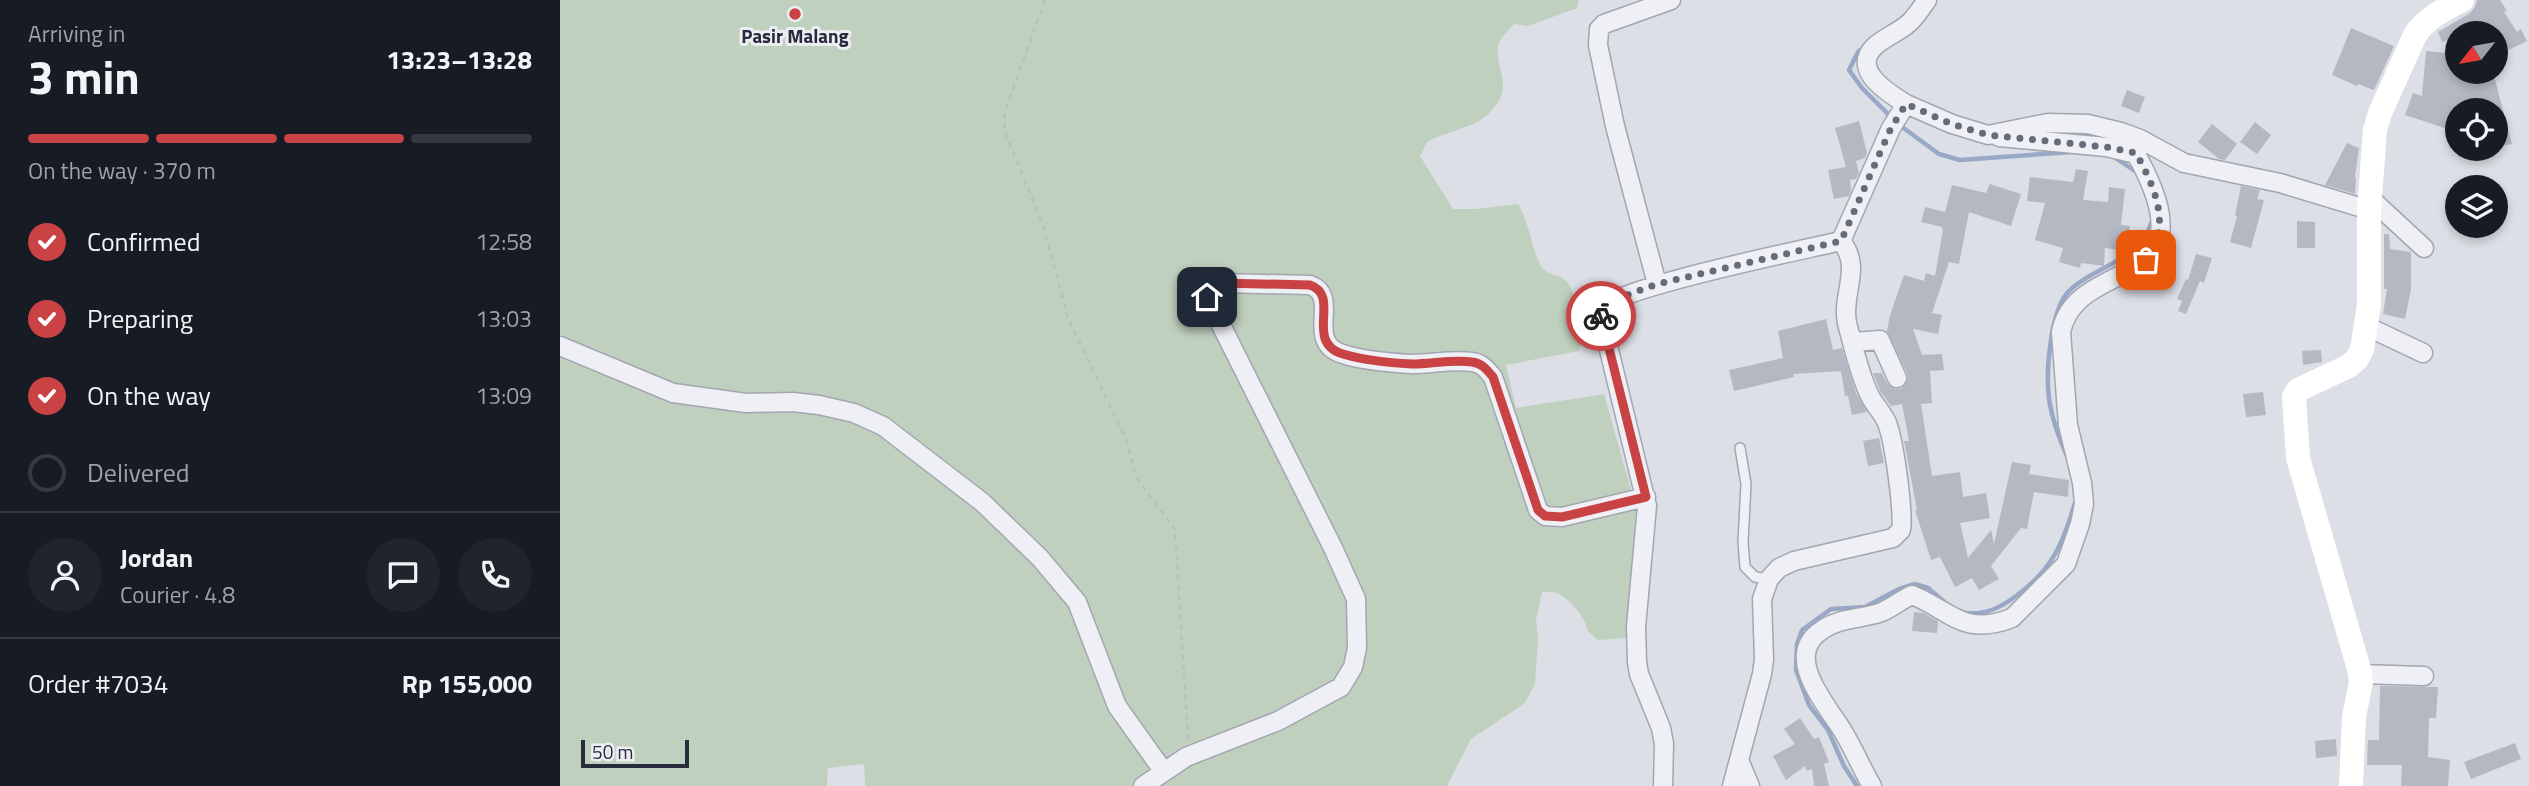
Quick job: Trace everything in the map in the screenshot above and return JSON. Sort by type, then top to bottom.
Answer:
[{"type":"street","points":[[1657,284],[1615,126],[1598,45],[1599,29],[1604,24],[1671,0]]},
{"type":"street","points":[[1927,0],[1910,22],[1875,46],[1868,55],[1868,70],[1873,79],[1886,92],[1906,104],[1952,124],[1988,135],[2106,147],[2369,204],[2424,248]]},
{"type":"street","points":[[2351,786],[2360,674],[2298,458],[2294,397],[2298,390],[2338,373],[2357,359],[2362,349],[2370,305],[2369,204],[2375,130],[2422,24],[2462,0]]},
{"type":"street","points":[[1841,241],[1891,128],[1906,104]]},
{"type":"street","points":[[1988,135],[2048,123],[2088,124],[2140,139],[2184,163]]},
{"type":"street","points":[[1872,786],[1839,724],[1807,676],[1811,640],[1823,629],[1848,618],[1889,610],[1912,595],[1925,600],[1951,618],[1973,625],[1986,626],[2003,622],[2023,609],[2066,564],[2084,504],[2082,483],[2068,425],[2061,332],[2063,321],[2071,309],[2089,294],[2137,268],[2154,250],[2160,223],[2156,195],[2136,153]]},
{"type":"street","points":[[1663,786],[1663,736],[1637,662],[1636,627],[1646,497],[1601,310],[1611,301],[1657,284],[1841,241]]},
{"type":"street","points":[[1732,786],[1762,674],[1762,599],[1769,579],[1779,568],[1794,561],[1893,538],[1901,530],[1901,512],[1888,425],[1867,389],[1845,305],[1853,269],[1847,248],[1841,241]]},
{"type":"street","points":[[1143,786],[1186,757],[1278,721],[1341,687],[1353,667],[1357,648],[1356,599],[1335,550],[1207,297],[1209,287],[1220,283],[1317,287],[1324,296],[1323,320],[1326,345],[1330,349],[1345,355],[1410,364],[1473,362],[1484,366],[1493,377],[1538,510],[1545,516],[1562,517],[1646,497]]},
{"type":"street","points":[[2366,326],[2423,353]]},
{"type":"street","points":[[1853,342],[1880,340],[1897,378]]},
{"type":"street","points":[[560,346],[673,393],[746,402],[819,405],[854,413],[883,426],[982,502],[1040,558],[1077,603],[1117,706],[1164,772]]},
{"type":"street","points":[[2360,674],[2424,676]]},
{"type":"street","points":[[1739,760],[1750,786]]},
{"type":"lane","points":[[1740,448],[1746,484],[1743,542],[1745,567],[1755,577],[1769,579]]},
{"type":"path","points":[[1045,0],[1005,111],[1004,122],[1007,137],[1044,225],[1063,306],[1126,439],[1136,477],[1175,529],[1183,681],[1189,721],[1186,757]]},
{"type":"green space","points":[[560,0],[1579,0],[1577,8],[1528,26],[1514,24],[1501,39],[1498,50],[1503,85],[1496,105],[1480,120],[1427,142],[1420,156],[1453,209],[1518,204],[1541,266],[1563,279],[1571,288],[1579,316],[1579,351],[1506,365],[1516,408],[1604,394],[1636,508],[1627,638],[1597,640],[1588,631],[1573,605],[1564,597],[1557,593],[1542,592],[1536,620],[1538,640],[1535,684],[1525,703],[1471,739],[1447,786],[865,786],[864,764],[828,768],[827,786],[560,786]]},
{"type":"building","points":[[2477,0],[2500,0],[2517,32],[2521,29],[2527,41],[2508,50],[2508,21],[2457,21],[2475,7]]},
{"type":"building","points":[[2351,28],[2394,46],[2374,90],[2332,75]]},
{"type":"building","points":[[2445,28],[2445,41],[2442,42],[2438,32]]},
{"type":"building","points":[[2426,51],[2445,53],[2445,84],[2496,84],[2500,98],[2445,98],[2445,128],[2405,115],[2413,93],[2422,96]]},
{"type":"building","points":[[2127,90],[2145,97],[2139,113],[2121,106]]},
{"type":"building","points":[[1859,121],[1867,153],[1865,158],[1856,161],[1859,173],[1856,179],[1850,180],[1849,196],[1834,199],[1828,170],[1846,167],[1835,128]]},
{"type":"building","points":[[2255,122],[2271,135],[2257,154],[2240,142]]},
{"type":"building","points":[[2212,124],[2237,144],[2225,160],[2219,159],[2198,142]]},
{"type":"building","points":[[2508,129],[2512,144],[2508,145]]},
{"type":"building","points":[[2347,143],[2359,148],[2355,194],[2325,185]]},
{"type":"building","points":[[2076,169],[2088,171],[2083,200],[2108,202],[2109,187],[2125,189],[2121,225],[2130,226],[2126,251],[2105,248],[2104,266],[2081,263],[2080,268],[2059,262],[2063,248],[2035,240],[2045,203],[2027,201],[2030,177],[2073,182]]},
{"type":"building","points":[[1990,184],[2021,194],[2011,226],[1969,212],[1959,264],[1949,262],[1932,313],[1942,315],[1938,334],[1913,329],[1922,355],[1942,354],[1944,370],[1930,371],[1932,403],[1921,404],[1932,476],[1960,472],[1963,497],[1986,493],[1990,518],[1960,523],[1968,558],[1991,530],[1994,544],[2012,462],[2031,465],[2029,474],[2069,480],[2068,497],[2034,492],[2027,529],[2021,528],[1991,566],[1999,579],[1979,590],[1972,578],[1955,587],[1940,557],[1931,560],[1915,510],[1904,441],[1909,441],[1902,404],[1891,406],[1880,391],[1873,373],[1882,373],[1887,383],[1895,389],[1902,388],[1908,380],[1887,331],[1904,275],[1924,281],[1926,273],[1935,276],[1943,230],[1942,227],[1921,222],[1925,207],[1945,212],[1952,185],[1986,193]]},
{"type":"building","points":[[2241,186],[2260,190],[2257,199],[2264,200],[2251,248],[2230,242]]},
{"type":"building","points":[[2297,221],[2315,222],[2315,248],[2297,248]]},
{"type":"building","points":[[2384,234],[2389,234],[2390,249],[2411,252],[2411,289],[2405,319],[2383,314],[2387,289],[2384,289]]},
{"type":"building","points":[[2196,254],[2212,258],[2204,283],[2200,281],[2186,314],[2178,311],[2182,301],[2177,299],[2186,279],[2188,280]]},
{"type":"building","points":[[1826,319],[1833,350],[1842,348],[1856,393],[1867,412],[1852,415],[1848,396],[1845,396],[1841,371],[1793,374],[1794,377],[1734,391],[1729,370],[1783,358],[1778,331]]},
{"type":"building","points":[[2321,350],[2322,362],[2303,365],[2302,351]]},
{"type":"building","points":[[2263,392],[2266,415],[2246,417],[2243,394]]},
{"type":"building","points":[[1879,438],[1884,463],[1868,466],[1863,441]]},
{"type":"building","points":[[1914,612],[1923,613],[1938,621],[1937,633],[1912,631]]},
{"type":"building","points":[[2380,686],[2438,687],[2436,718],[2429,718],[2428,757],[2450,760],[2448,786],[2401,786],[2402,765],[2367,765],[2368,740],[2379,740]]},
{"type":"building","points":[[1800,718],[1814,739],[1819,737],[1829,762],[1824,764],[1829,786],[1814,786],[1812,769],[1807,771],[1805,766],[1786,780],[1773,756],[1795,744],[1784,729]]},
{"type":"building","points":[[2336,739],[2337,756],[2316,758],[2315,741]]},
{"type":"building","points":[[2515,743],[2521,759],[2471,779],[2464,762]]},
{"type":"waterway","points":[[1867,45],[1858,52],[1849,70],[1862,88],[1892,118]]},
{"type":"waterway","points":[[1898,124],[1939,154],[1960,160],[2071,152]]},
{"type":"waterway","points":[[2114,157],[2138,173]]},
{"type":"waterway","points":[[2067,456],[2053,418],[2049,393],[2050,345],[2057,313],[2070,290],[2127,255],[2146,236],[2151,223]]},
{"type":"waterway","points":[[1965,613],[1986,612],[1998,607],[2039,576],[2055,554],[2076,499]]},
{"type":"waterway","points":[[1857,786],[1844,766],[1828,730],[1809,705],[1796,670],[1797,644],[1802,630],[1831,609],[1865,607],[1899,589],[1915,584],[1928,588],[1948,605]]},
{"type":"way so far","points":[[1601,316],[1604,305],[1611,301],[1657,284],[1841,241],[1891,128],[1906,104],[1952,124],[1988,135],[2106,147],[2136,153],[2153,184],[2160,223],[2159,237],[2146,260]]},
{"type":"place","name":"Pasir Malang","points":[[795,14]]},
{"type":"route","points":[[1207,297],[1209,287],[1220,283],[1310,285],[1317,287],[1324,296],[1323,320],[1326,345],[1330,349],[1345,355],[1410,364],[1473,362],[1484,366],[1493,377],[1538,510],[1545,516],[1562,517],[1646,497],[1601,316]]}]
